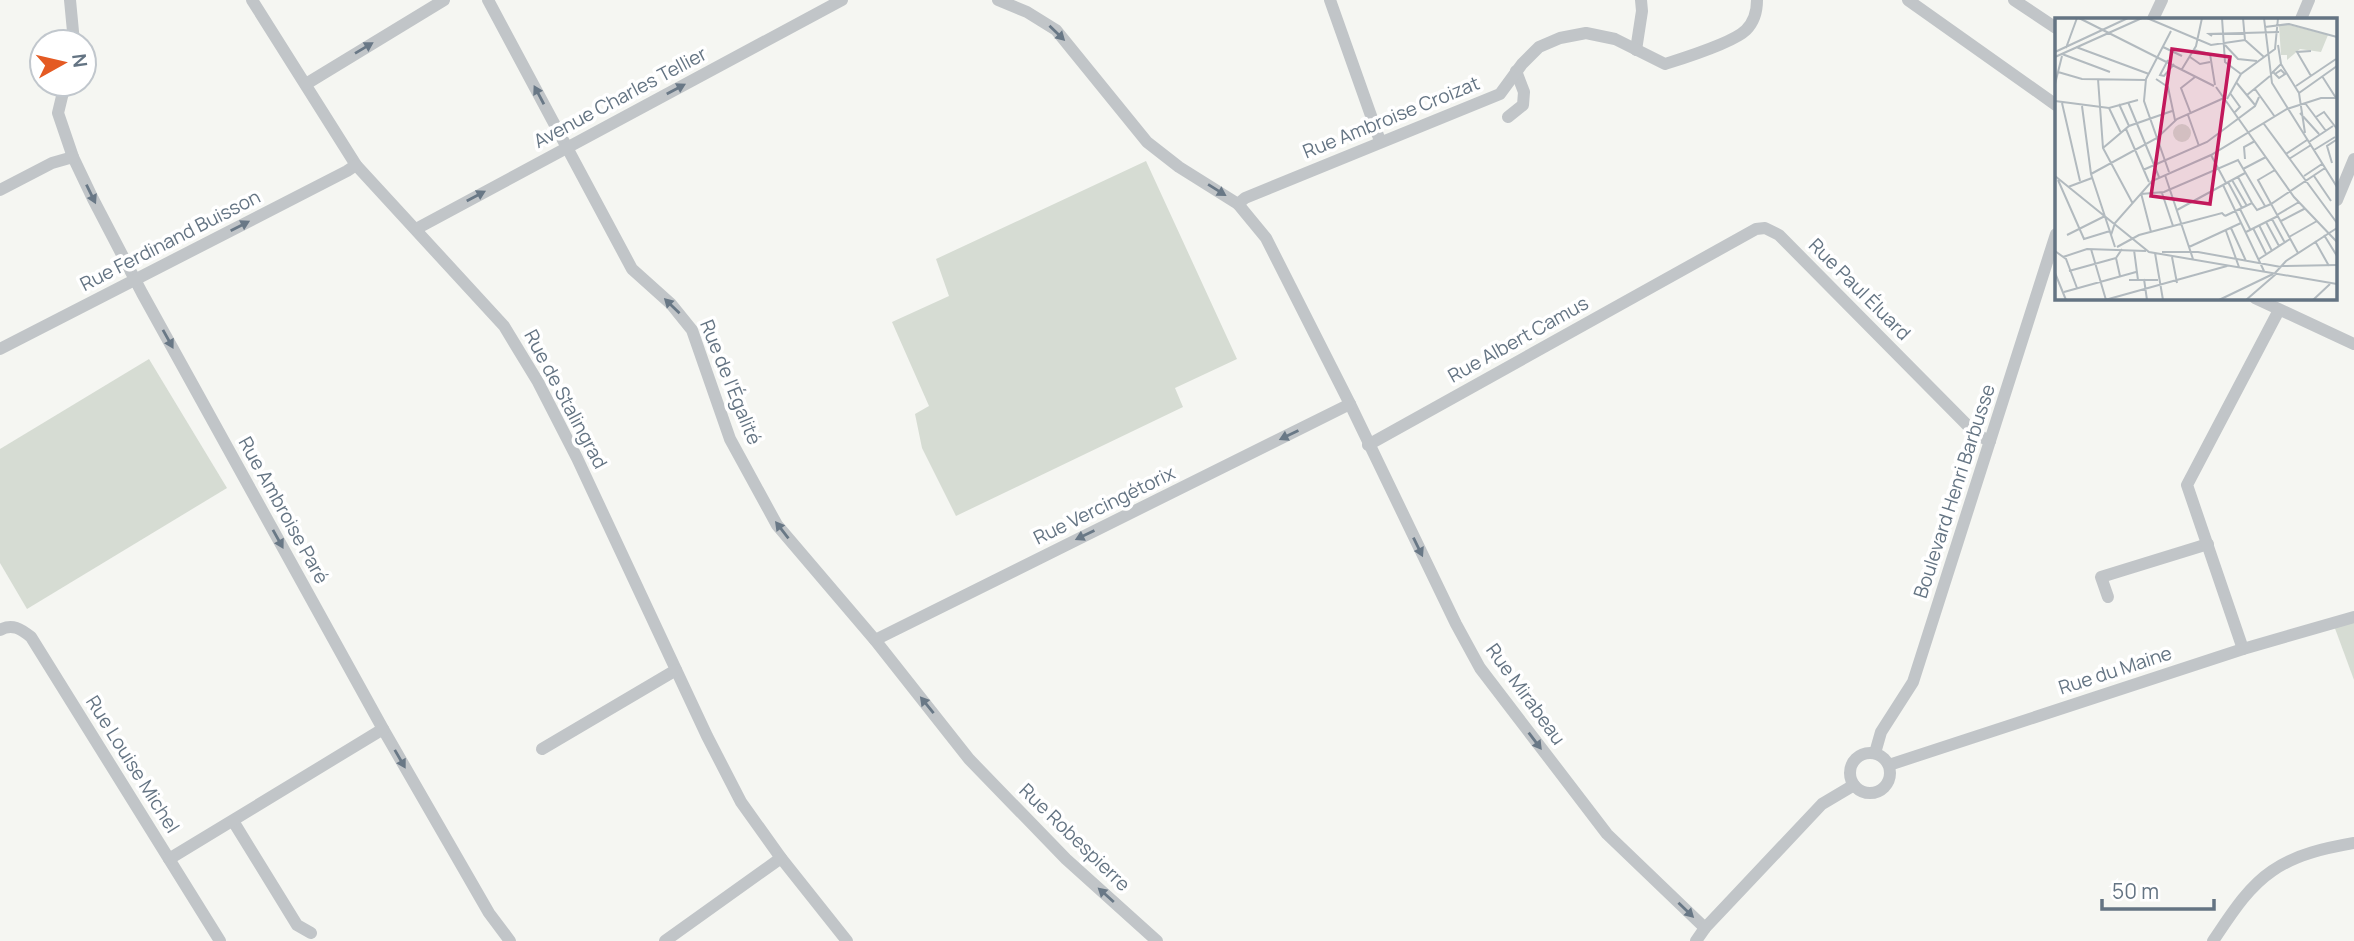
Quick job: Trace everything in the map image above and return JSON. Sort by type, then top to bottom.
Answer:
[{"type":"street","points":[[70,0],[73,28]]},
{"type":"street","name":"Rue de Stalingrad","points":[[252,0],[356,164],[504,326],[538,382],[577,458],[741,802],[781,858],[847,941]]},
{"type":"street","points":[[306,84],[444,0]]},
{"type":"street","name":"Rue de l'Égalité","points":[[488,0],[632,269],[671,304],[692,330],[730,439],[777,526],[874,640],[969,759]]},
{"type":"street","name":"Avenue Charles Tellier","points":[[416,229],[842,0]]},
{"type":"street","name":"Rue Mirabeau","points":[[998,0],[1041,19],[1056,30],[1147,142],[1179,167],[1238,204],[1266,238],[1480,668],[1607,834],[1705,928]]},
{"type":"street","points":[[1330,0],[1380,141]]},
{"type":"street","points":[[1636,50],[1641,0]]},
{"type":"street","name":"Rue Ambroise Croizat","points":[[1238,204],[1245,198],[1380,141],[1500,94],[1516,71],[1539,47],[1560,38],[1586,33],[1615,39],[1665,64],[1701,53],[1744,32],[1752,22],[1757,0]]},
{"type":"street","points":[[1908,0],[2055,104]]},
{"type":"street","points":[[2014,0],[2055,27]]},
{"type":"street","points":[[2153,18],[2162,0]]},
{"type":"street","points":[[2301,18],[2309,0]]},
{"type":"street","points":[[1508,117],[1523,105],[1524,92],[1516,71]]},
{"type":"street","name":"Rue Ambroise Paré","points":[[62,98],[58,113],[73,157],[93,199],[383,729],[489,913],[510,941]]},
{"type":"street","points":[[0,190],[52,163],[73,157]]},
{"type":"street","points":[[2336,200],[2354,159]]},
{"type":"street","name":"Rue Ferdinand Buisson","points":[[0,349],[356,164]]},
{"type":"street","name":"Rue Paul Éluard","points":[[1687,268],[1756,229],[1765,228],[1779,234],[1977,435],[1990,441]]},
{"type":"street","name":"Boulevard Henri Barbusse","points":[[1875,753],[1881,732],[1913,682],[2055,237]]},
{"type":"street","name":"Rue Albert Camus","points":[[1368,444],[1687,268]]},
{"type":"street","points":[[2257,299],[2354,344]]},
{"type":"street","points":[[2243,649],[2188,485],[2279,310]]},
{"type":"street","name":"Rue Vercingétorix","points":[[874,640],[1350,404]]},
{"type":"street","points":[[2108,597],[2101,577],[2208,544]]},
{"type":"street","name":"Rue du Maine","points":[[1889,765],[2243,649],[2354,617]]},
{"type":"street","name":"Rue Louise Michel","points":[[0,630],[19,627],[31,637],[220,941]]},
{"type":"street","points":[[542,749],[677,670]]},
{"type":"street","points":[[169,859],[383,729]]},
{"type":"street","points":[[1868,752],[1875,753],[1886,759],[1889,765],[1891,771],[1888,784],[1878,792],[1864,793],[1854,785],[1850,772],[1855,759],[1868,752]]},
{"type":"street","name":"Rue Robespierre","points":[[969,759],[1066,859],[1157,941]]},
{"type":"street","points":[[1696,941],[1705,928],[1822,804],[1854,785]]},
{"type":"street","points":[[233,821],[297,925],[311,933]]},
{"type":"street","points":[[2213,941],[2238,904],[2272,871],[2318,849],[2354,843]]},
{"type":"street","points":[[665,941],[781,858]]},
{"type":"shaded area","points":[[1146,161],[1237,359],[1175,388],[1183,407],[956,516],[922,448],[915,414],[929,406],[892,322],[949,296],[936,259]]},
{"type":"shaded area","points":[[149,359],[227,488],[27,609],[0,563],[0,449]]},
{"type":"shaded area","points":[[2354,618],[2354,680],[2333,623]]}]
